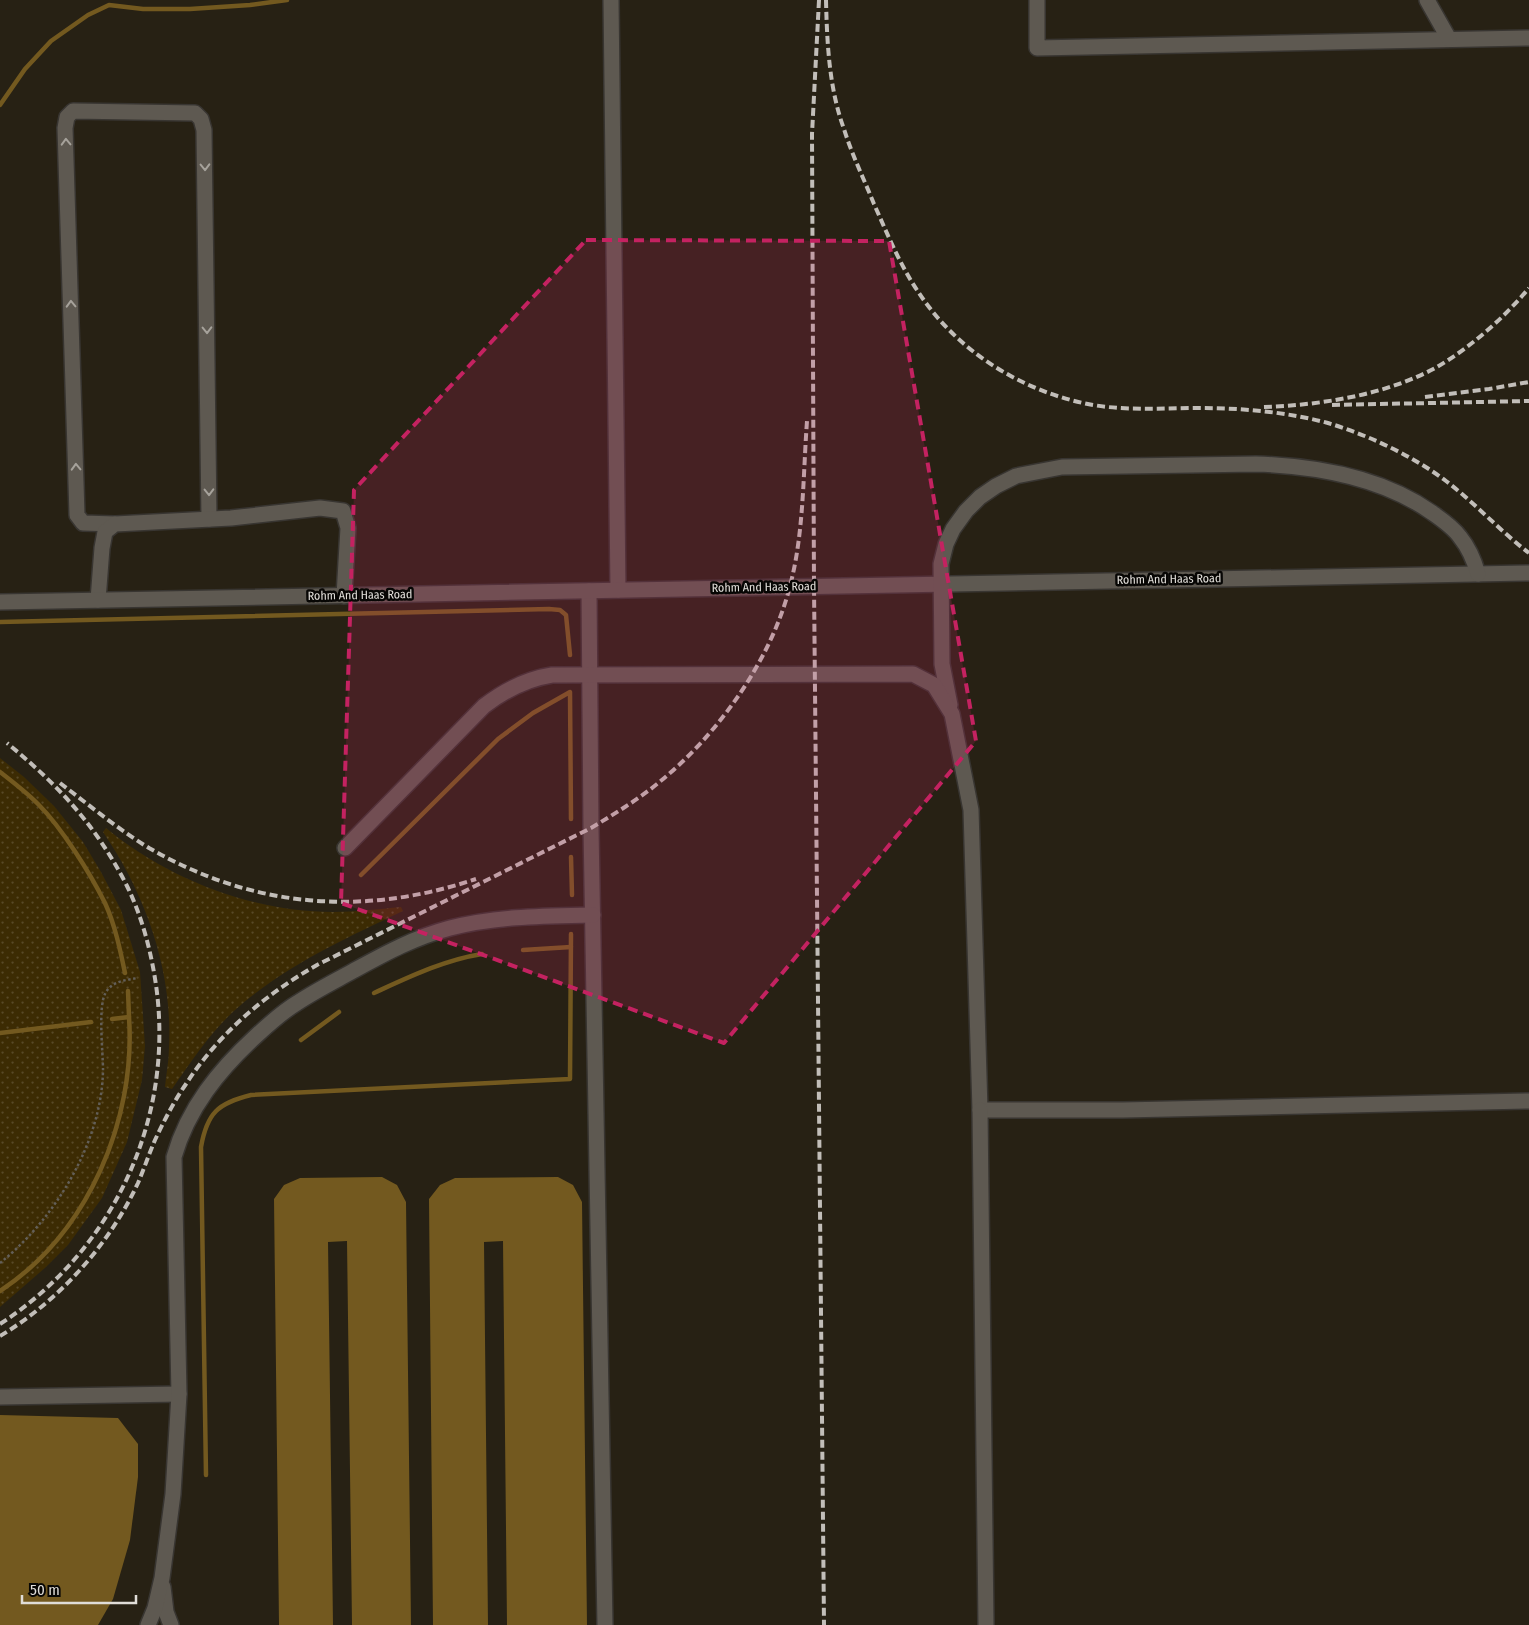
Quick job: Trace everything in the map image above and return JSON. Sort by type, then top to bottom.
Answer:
[{"type":"street","points":[[611,0],[618,590]]},
{"type":"street","points":[[1037,0],[1037,48],[1529,38]]},
{"type":"street","points":[[1427,0],[1449,39]]},
{"type":"street","points":[[209,519],[204,130],[201,119],[195,113],[73,111],[67,117],[66,138],[77,515],[83,523],[115,524],[209,519],[320,508],[343,511],[348,528],[344,596]]},
{"type":"street","points":[[986,1625],[980,1110],[971,810],[942,664],[941,564],[946,544],[953,529],[966,511],[980,497],[996,486],[1016,476],[1062,467],[1286,465],[1352,477],[1389,489],[1422,505],[1441,518],[1459,535],[1472,554],[1478,574]]},
{"type":"street","points":[[98,600],[105,532],[115,524]]},
{"type":"street","name":"Rohm And Haas Road","points":[[0,602],[1529,573]]},
{"type":"street","points":[[589,591],[605,1625]]},
{"type":"street","points":[[346,848],[484,706],[517,684],[536,677],[552,675],[913,674],[934,685],[952,714]]},
{"type":"street","points":[[148,1625],[155,1608],[162,1578],[173,1494],[179,1394],[174,1157],[179,1139],[202,1096],[225,1067],[275,1020],[297,1003],[404,943],[452,927],[495,920],[529,916],[593,915]]},
{"type":"street","points":[[980,1110],[1123,1110],[1529,1101]]},
{"type":"street","points":[[0,1397],[179,1394]]},
{"type":"street","points":[[162,1578],[166,1612],[171,1625]]},
{"type":"path","points":[[0,1263],[14,1252],[39,1226],[58,1202],[75,1171],[89,1138],[98,1106],[103,1072],[102,1008],[105,993],[116,983],[138,978]]},
{"type":"highlighted area","points":[[586,240],[889,241],[976,741],[724,1043],[341,903],[354,490]]},
{"type":"shaded area","points":[[0,0],[1529,0],[1529,1625],[0,1625]]},
{"type":"shaded area","points":[[0,758],[24,777],[54,806],[83,842],[121,910],[140,972],[145,1046],[142,1080],[127,1142],[102,1198],[68,1245],[0,1307]]},
{"type":"shaded area","points":[[106,828],[156,863],[212,889],[242,899],[272,906],[303,910],[342,912],[401,907],[403,911],[293,967],[253,995],[217,1029],[172,1089],[165,1087],[169,1053],[169,1019],[161,962],[144,908],[118,856],[103,832]]},
{"type":"shaded area","points":[[382,1177],[397,1185],[406,1202],[411,1625],[352,1625],[347,1241],[328,1242],[333,1625],[279,1625],[274,1199],[284,1185],[300,1178]]},
{"type":"shaded area","points":[[558,1177],[573,1185],[582,1202],[587,1625],[507,1625],[503,1241],[484,1242],[488,1625],[433,1625],[429,1199],[440,1185],[455,1178]]},
{"type":"shaded area","points":[[0,1415],[118,1418],[138,1444],[138,1477],[130,1540],[113,1599],[98,1625],[0,1625]]},
{"type":"waterway","points":[[0,105],[25,69],[51,41],[88,15],[109,5],[143,9],[190,9],[250,5],[287,0]]},
{"type":"waterway","points":[[0,622],[549,609],[560,610],[566,615],[570,655]]},
{"type":"waterway","points":[[361,875],[498,739],[533,713],[570,692],[571,819]]},
{"type":"waterway","points":[[0,772],[38,804],[66,838],[84,865],[109,911],[125,973]]},
{"type":"waterway","points":[[571,857],[572,895]]},
{"type":"waterway","points":[[206,1475],[201,1147],[211,1118],[222,1106],[251,1095],[570,1079],[571,934]]},
{"type":"waterway","points":[[523,950],[571,947]]},
{"type":"waterway","points":[[374,993],[440,965],[482,954]]},
{"type":"waterway","points":[[112,1019],[129,1017],[128,991]]},
{"type":"waterway","points":[[301,1040],[339,1012]]},
{"type":"waterway","points":[[0,1291],[31,1267],[58,1238],[81,1206],[100,1171],[114,1134],[124,1095],[129,1056],[129,1017]]},
{"type":"waterway","points":[[0,1033],[91,1022]]},
{"type":"railway","points":[[819,0],[812,134],[814,586],[824,1625]]},
{"type":"railway","points":[[826,0],[828,49],[832,82],[839,113],[854,158],[899,259],[917,290],[933,312],[971,350],[993,366],[1016,379],[1067,399],[1093,405],[1133,409],[1199,408],[1281,413],[1343,428],[1390,447],[1433,472],[1457,490],[1529,553]]},
{"type":"railway","points":[[1264,407],[1308,404],[1353,397],[1417,377],[1450,359],[1474,341],[1498,321],[1529,288]]},
{"type":"railway","points":[[1425,397],[1529,382]]},
{"type":"railway","points":[[1332,405],[1529,401]]},
{"type":"railway","points":[[0,1336],[22,1322],[62,1289],[97,1249],[126,1206],[169,1111],[199,1065],[245,1016],[298,976],[317,965],[591,828],[657,784],[700,743],[739,695],[770,642],[781,614],[795,566],[798,545],[807,421]]},
{"type":"railway","points":[[0,1324],[40,1294],[75,1259],[104,1220],[128,1177],[145,1132],[156,1084],[159,1035],[156,985],[151,959],[141,921],[126,884],[102,843],[74,807],[43,774],[7,743]]},
{"type":"railway","points":[[60,783],[149,848],[188,868],[228,884],[268,894],[309,900],[350,902],[392,899],[434,891],[476,879]]}]
